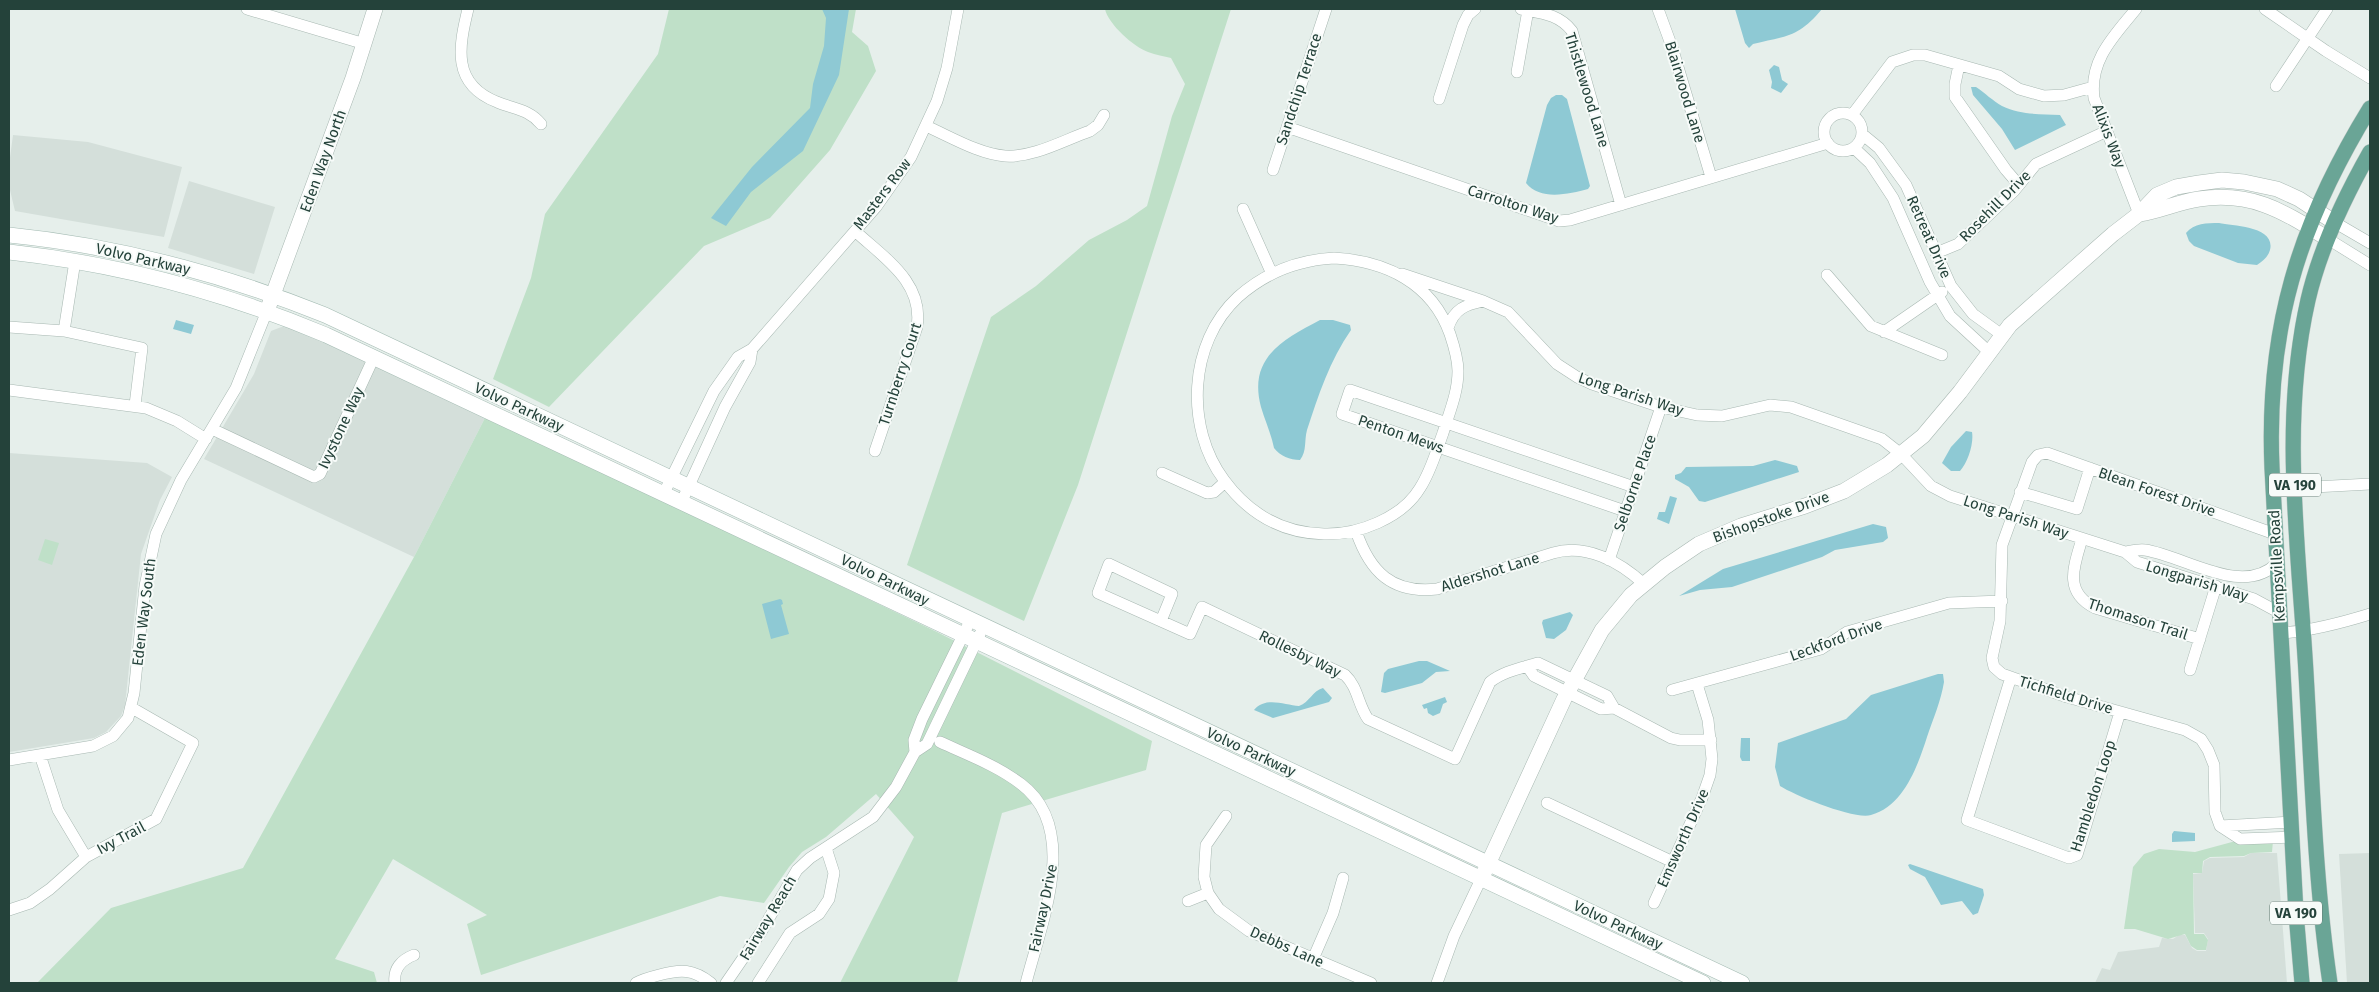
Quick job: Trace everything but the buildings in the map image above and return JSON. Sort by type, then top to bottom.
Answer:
[{"type":"main road","name":"Eden Way North","points":[[267,311],[365,44],[375,9]]},
{"type":"main road","name":"Kempsville Road","points":[[2302,983],[2297,930],[2270,433],[2275,362],[2288,292],[2308,227],[2333,172],[2370,108]]},
{"type":"main road","name":"Kempsville Road","points":[[2330,983],[2312,775],[2295,488],[2293,438],[2296,367],[2309,298],[2328,239],[2334,222],[2370,152]]},
{"type":"main road","name":"Bishopstoke Drive","points":[[1481,879],[1571,686],[1602,630],[1631,594],[1699,544],[1741,526],[1805,506],[1844,491],[1887,465],[1922,436],[1960,392],[2010,325],[2113,234],[2139,214],[2157,195],[2176,187],[2222,180],[2244,182],[2276,189],[2315,209],[2334,222]]},
{"type":"main road","name":"Bishopstoke Drive","points":[[2139,214],[2159,211],[2179,203],[2199,199],[2242,198],[2268,205],[2293,216],[2328,239]]},
{"type":"main road","name":"Volvo Parkway","points":[[9,235],[72,243],[144,257],[274,295],[357,330],[977,624],[1742,983]]},
{"type":"main road","name":"Volvo Parkway","points":[[9,252],[75,261],[180,284],[267,311],[374,357],[1702,983]]},
{"type":"street","points":[[247,9],[365,44]]},
{"type":"street","points":[[468,9],[460,48],[462,66],[469,80],[480,92],[489,98],[529,113],[541,124]]},
{"type":"street","name":"Masters Row","points":[[664,493],[714,391],[738,357],[752,349],[855,231],[894,183],[926,126],[947,68],[958,9]]},
{"type":"street","name":"Sandchip Terrace","points":[[1273,170],[1326,9]]},
{"type":"street","points":[[1439,99],[1463,25],[1468,15],[1475,9]]},
{"type":"street","points":[[1517,72],[1524,9]]},
{"type":"street","name":"Thistlewood Lane","points":[[1524,9],[1554,16],[1565,22],[1572,32],[1621,204]]},
{"type":"street","name":"Blairwood Lane","points":[[1658,9],[1672,47],[1711,177]]},
{"type":"street","name":"Alixis Way","points":[[2136,9],[2109,42],[2099,58],[2093,75],[2093,87],[2094,98],[2139,214]]},
{"type":"street","points":[[2265,9],[2370,78]]},
{"type":"street","points":[[2276,86],[2327,9]]},
{"type":"street","points":[[1852,114],[1892,62],[1913,55],[1925,55],[2000,76],[2019,89],[2044,96],[2064,95],[2093,87]]},
{"type":"street","points":[[1959,65],[1954,84],[1958,102],[2006,170],[2020,185]]},
{"type":"street","points":[[1840,113],[1852,114],[1860,123],[1862,134],[1861,140],[1854,148],[1842,151],[1837,150],[1828,143],[1824,131],[1829,120],[1840,113]]},
{"type":"street","points":[[926,126],[983,150],[1005,156],[1016,156],[1027,154],[1090,131],[1098,125],[1104,114]]},
{"type":"street","name":"Carrolton Way","points":[[1287,127],[1559,221],[1570,220],[1828,143]]},
{"type":"street","name":"Rosehill Drive","points":[[1936,254],[1958,244],[2020,185],[2036,164],[2107,131]]},
{"type":"street","name":"Retreat Drive","points":[[1862,134],[1878,148],[1906,185],[1951,286],[1973,314],[2002,335]]},
{"type":"street","name":"Retreat Drive","points":[[1854,148],[1870,163],[1890,192],[1937,295],[1950,316],[1989,352]]},
{"type":"street","points":[[1243,209],[1272,274]]},
{"type":"street","points":[[2334,222],[2370,243]]},
{"type":"street","name":"Turnberry Court","points":[[855,231],[904,276],[914,291],[918,308],[917,327],[874,451]]},
{"type":"street","points":[[2328,239],[2370,265]]},
{"type":"street","name":"Long Parish Way","points":[[1402,274],[1425,291],[1441,313],[1454,346],[1458,371],[1455,396],[1438,447],[1426,477],[1414,496],[1387,518],[1356,531],[1325,534],[1281,526],[1252,510],[1231,491],[1212,463],[1201,432],[1197,396],[1201,363],[1212,335],[1228,308],[1251,287],[1272,274],[1304,262],[1334,258],[1365,262],[1402,274],[1483,301],[1500,308],[1516,318],[1557,364],[1571,374],[1592,384],[1662,407],[1710,416],[1732,414],[1770,405],[1791,407],[1873,435],[1901,454],[1931,486],[1950,496],[2012,514],[2125,552]]},
{"type":"street","points":[[64,331],[75,261]]},
{"type":"street","points":[[1828,275],[1871,326],[1942,355]]},
{"type":"street","points":[[1884,332],[1951,286]]},
{"type":"street","points":[[1448,328],[1451,318],[1457,310],[1466,305],[1483,301]]},
{"type":"street","name":"Eden Way South","points":[[9,760],[94,746],[105,742],[122,727],[132,708],[145,586],[152,547],[170,502],[236,388],[267,311]]},
{"type":"street","points":[[9,327],[64,331],[142,348],[135,405]]},
{"type":"street","name":"Masters Row","points":[[682,502],[725,407],[750,362],[752,349]]},
{"type":"street","name":"Ivystone Way","points":[[212,429],[314,477],[320,474],[374,357]]},
{"type":"street","points":[[9,390],[135,405],[155,410],[206,439]]},
{"type":"street","name":"Penton Mews","points":[[1626,511],[1342,414],[1350,390],[1634,486]]},
{"type":"street","name":"Selborne Place","points":[[1609,560],[1662,407]]},
{"type":"street","name":"Blean Forest Drive","points":[[2038,455],[2047,453],[2275,534]]},
{"type":"street","name":"Tichfield Drive","points":[[2038,455],[2032,462],[2002,545],[2000,559],[2002,601],[1992,658],[1994,666],[2002,674],[2067,697],[2186,730],[2201,739],[2208,750],[2214,766],[2215,812],[2220,826]]},
{"type":"street","points":[[2020,492],[2077,509],[2090,468]]},
{"type":"street","points":[[1162,473],[1206,493],[1214,492],[1225,482]]},
{"type":"street","points":[[2295,488],[2370,484]]},
{"type":"street","name":"Aldershot Lane","points":[[1356,531],[1366,555],[1379,572],[1390,581],[1407,588],[1422,590],[1438,589],[1564,550],[1580,550],[1609,560],[1622,566],[1644,584]]},
{"type":"street","name":"Thomason Trail","points":[[2082,538],[2076,558],[2074,583],[2079,597],[2085,603],[2095,608],[2200,639]]},
{"type":"street","name":"Longparish Way","points":[[2125,552],[2144,550],[2239,578],[2260,576],[2277,563]]},
{"type":"street","name":"Longparish Way","points":[[2125,552],[2137,562],[2254,599],[2280,613]]},
{"type":"street","name":"Rollesby Way","points":[[1161,621],[1172,594],[1109,564],[1098,593],[1190,634],[1202,608],[1225,618],[1345,675],[1353,682],[1363,713],[1368,719],[1455,759],[1490,682],[1499,675],[1538,663],[1571,686],[1607,696],[1614,708],[1671,738],[1680,740],[1710,740]]},
{"type":"street","points":[[2190,670],[2216,586]]},
{"type":"street","name":"Leckford Drive","points":[[1672,690],[1821,648],[1847,632],[1949,603],[2002,601]]},
{"type":"street","points":[[2281,633],[2304,631],[2343,623],[2370,614]]},
{"type":"street","name":"Fairway Reach","points":[[726,983],[761,932],[797,870],[826,848],[851,833],[880,810],[900,781],[915,752],[914,740],[922,719],[977,624]]},
{"type":"street","name":"Hambledon Loop","points":[[2011,677],[1967,820],[2069,858],[2077,855],[2120,712]]},
{"type":"street","name":"Emsworth Drive","points":[[1654,903],[1710,776],[1708,720],[1697,684]]},
{"type":"street","name":"Ivy Trail","points":[[9,910],[30,903],[86,857],[156,819],[193,743],[132,708]]},
{"type":"street","name":"Fairway Drive","points":[[940,742],[996,767],[1022,785],[1036,800],[1050,829],[1055,852],[1054,873],[1026,983]]},
{"type":"street","points":[[40,755],[58,810],[86,857]]},
{"type":"street","points":[[1547,803],[1673,862]]},
{"type":"street","points":[[1188,901],[1208,893],[1204,877],[1206,845],[1226,816]]},
{"type":"street","points":[[2220,826],[2292,822]]},
{"type":"street","points":[[2220,826],[2240,839],[2292,837]]},
{"type":"street","points":[[758,983],[790,933],[819,914],[830,899],[834,873],[826,848]]},
{"type":"street","points":[[1312,959],[1333,913],[1343,878]]},
{"type":"street","points":[[1437,983],[1451,943],[1481,879]]},
{"type":"street","name":"Debbs Lane","points":[[1208,893],[1220,909],[1248,931],[1371,983]]},
{"type":"street","points":[[394,983],[396,971],[400,964],[414,955]]},
{"type":"street","points":[[636,983],[672,971],[684,970],[699,974],[712,983]]},
{"type":"shaded area","points":[[13,135],[88,142],[182,167],[164,237],[15,211],[9,186],[9,165]]},
{"type":"shaded area","points":[[189,181],[275,207],[254,274],[168,248]]},
{"type":"shaded area","points":[[284,326],[290,326],[486,416],[414,557],[204,459],[254,374],[271,331]]},
{"type":"shaded area","points":[[9,453],[147,463],[172,477],[160,500],[141,554],[125,705],[121,716],[106,732],[94,738],[9,752]]},
{"type":"shaded area","points":[[2251,853],[2277,853],[2287,983],[2095,983],[2102,968],[2110,970],[2118,952],[2159,947],[2162,938],[2173,939],[2179,935],[2185,935],[2192,948],[2197,951],[2206,951],[2208,939],[2204,933],[2195,933],[2193,874],[2202,873],[2204,861],[2210,858],[2244,857]]},
{"type":"shaded area","points":[[2370,853],[2370,983],[2347,983],[2339,854]]},
{"type":"green space","points":[[669,9],[856,9],[852,32],[868,46],[876,71],[830,150],[770,218],[704,246],[549,407],[493,379],[531,278],[545,214],[658,54]]},
{"type":"green space","points":[[1105,9],[1231,9],[1078,485],[1024,621],[907,565],[991,317],[1036,286],[1089,240],[1127,220],[1147,206],[1172,116],[1185,84],[1171,58],[1148,52],[1136,45],[1116,28]]},
{"type":"green space","points":[[486,416],[937,632],[1152,741],[1146,770],[1002,813],[957,983],[840,983],[914,837],[876,794],[826,837],[802,852],[764,903],[720,896],[481,975],[467,924],[487,915],[393,859],[335,959],[374,972],[377,983],[37,983],[111,908],[243,868],[414,557]]},
{"type":"green space","points":[[45,539],[59,543],[52,565],[38,560]]},
{"type":"green space","points":[[2273,841],[2272,852],[2251,853],[2244,856],[2210,857],[2203,861],[2202,873],[2193,873],[2194,934],[2204,934],[2208,940],[2206,950],[2197,950],[2191,946],[2185,934],[2168,939],[2135,929],[2124,929],[2133,867],[2144,854],[2159,849],[2195,852],[2232,842]]},
{"type":"water","points":[[822,9],[849,9],[839,75],[803,151],[751,192],[726,226],[711,218],[752,167],[810,108],[813,84],[824,46],[826,18]]},
{"type":"water","points":[[1735,9],[1822,9],[1806,25],[1792,34],[1753,44],[1749,48],[1745,43]]},
{"type":"water","points":[[1774,65],[1779,67],[1782,80],[1788,84],[1781,93],[1771,88],[1772,82],[1769,70]]},
{"type":"water","points":[[1971,87],[1976,87],[2009,109],[2031,114],[2060,115],[2066,125],[2015,150],[2002,129],[1973,95]]},
{"type":"water","points":[[1556,95],[1562,95],[1567,99],[1590,186],[1588,189],[1555,195],[1539,192],[1532,189],[1526,183],[1547,105],[1551,98]]},
{"type":"water","points":[[2219,223],[2252,229],[2267,236],[2270,242],[2270,250],[2267,257],[2257,265],[2238,263],[2194,246],[2189,241],[2186,233],[2193,227]]},
{"type":"water","points":[[176,320],[194,325],[191,334],[173,329]]},
{"type":"water","points":[[1320,320],[1333,320],[1350,325],[1351,330],[1337,354],[1320,391],[1307,430],[1302,457],[1300,460],[1293,459],[1282,455],[1274,448],[1261,407],[1258,390],[1259,376],[1264,363],[1281,343]]},
{"type":"water","points":[[1966,431],[1972,432],[1968,458],[1960,471],[1951,471],[1942,463],[1951,447]]},
{"type":"water","points":[[1775,460],[1797,466],[1799,472],[1705,502],[1699,501],[1689,487],[1675,479],[1675,475],[1681,473],[1686,467],[1753,466]]},
{"type":"water","points":[[1670,496],[1677,498],[1669,524],[1657,519],[1659,512],[1665,512]]},
{"type":"water","points":[[1873,524],[1886,527],[1888,538],[1883,542],[1835,550],[1822,557],[1732,587],[1700,590],[1679,596],[1723,569]]},
{"type":"water","points":[[782,600],[783,604],[781,605],[789,634],[771,639],[762,604]]},
{"type":"water","points":[[1570,612],[1573,615],[1566,630],[1554,639],[1546,638],[1543,620]]},
{"type":"water","points":[[1419,661],[1427,661],[1450,671],[1436,672],[1422,683],[1385,693],[1381,692],[1384,673],[1388,669]]},
{"type":"water","points":[[1943,674],[1943,689],[1919,760],[1901,794],[1883,810],[1863,816],[1839,811],[1780,786],[1775,767],[1778,743],[1846,719],[1871,695]]},
{"type":"water","points":[[1323,688],[1332,698],[1329,702],[1273,718],[1254,710],[1269,702],[1299,706],[1319,689]]},
{"type":"water","points":[[1445,697],[1447,702],[1443,704],[1440,713],[1433,716],[1422,705]]},
{"type":"water","points":[[1741,738],[1750,738],[1750,761],[1742,761],[1740,757]]},
{"type":"water","points":[[2174,831],[2195,833],[2195,841],[2172,842]]},
{"type":"water","points":[[1910,864],[1983,889],[1984,895],[1978,913],[1973,915],[1962,901],[1941,905],[1925,877],[1910,869],[1908,865]]}]
